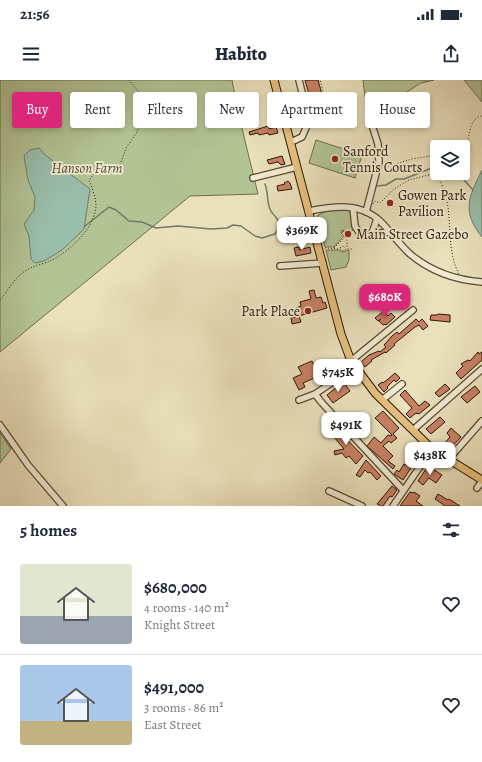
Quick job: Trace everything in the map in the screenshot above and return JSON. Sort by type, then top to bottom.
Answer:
[{"type":"main road","points":[[274,80],[320,250],[333,315],[343,350],[382,400],[432,449],[446,461],[482,481]]},
{"type":"street","points":[[290,142],[302,137],[309,125],[309,118],[299,80]]},
{"type":"street","points":[[367,209],[379,162],[378,144],[373,128]]},
{"type":"street","points":[[253,178],[297,167]]},
{"type":"street","points":[[309,211],[335,206],[367,209],[410,254],[431,268],[459,279],[482,282]]},
{"type":"street","points":[[353,208],[355,224],[358,232],[363,235],[389,232]]},
{"type":"street","points":[[372,233],[377,219]]},
{"type":"street","points":[[280,266],[323,263]]},
{"type":"street","points":[[299,400],[343,376],[353,364],[413,310]]},
{"type":"street","points":[[413,430],[482,370]]},
{"type":"street","points":[[382,400],[402,384]]},
{"type":"street","points":[[317,391],[322,404],[404,490]]},
{"type":"street","points":[[446,461],[482,421]]},
{"type":"street","points":[[0,425],[28,464],[63,506]]},
{"type":"street","points":[[393,506],[427,459],[432,449]]},
{"type":"street","points":[[478,488],[482,481]]},
{"type":"street","points":[[329,492],[362,506]]},
{"type":"path","points":[[0,300],[21,274],[30,268],[51,261],[62,253],[87,229],[95,211],[96,202],[90,180],[94,174],[106,173],[119,168],[126,148],[137,132],[146,102],[129,80]]},
{"type":"path","points":[[320,80],[323,92]]},
{"type":"path","points":[[468,140],[472,123],[477,118],[482,116]]},
{"type":"path","points":[[377,170],[412,158],[430,157]]},
{"type":"path","points":[[367,209],[375,202],[380,203],[394,189],[409,180],[430,175]]},
{"type":"path","points":[[441,180],[444,186],[450,220],[451,253],[454,265],[460,276]]},
{"type":"path","points":[[347,232],[342,231],[347,240],[347,249]]},
{"type":"path","points":[[334,249],[345,237]]},
{"type":"path","points":[[320,250],[340,249],[343,246],[347,249],[352,249]]},
{"type":"path","points":[[340,249],[343,252],[347,249]]},
{"type":"green space","name":"Hanson Farm","points":[[0,80],[232,80],[234,92],[205,92],[205,128],[242,128],[258,194],[190,196],[0,352]]},
{"type":"green space","points":[[363,80],[434,80],[421,83],[407,92],[365,92],[365,97]]},
{"type":"green space","points":[[464,80],[482,80],[482,102]]},
{"type":"green space","name":"Sanford Tennis Courts","points":[[316,140],[362,155],[355,178],[309,163]]},
{"type":"green space","points":[[339,209],[349,210],[354,225],[353,230],[350,233],[342,230],[341,233],[344,236],[334,247],[325,247],[317,216],[324,212]]},
{"type":"green space","points":[[326,250],[339,250],[342,252],[349,250],[349,260],[346,267],[331,270]]},
{"type":"green space","points":[[0,433],[11,449],[0,463]]},
{"type":"shaded area","points":[[39,148],[44,154],[90,189],[84,229],[62,250],[44,261],[35,263],[31,259],[29,236],[24,224],[34,210],[35,197],[28,180],[24,156],[30,150]]},
{"type":"shaded area","points":[[482,170],[482,237],[475,228],[471,219],[469,204]]},
{"type":"building","points":[[305,80],[318,80],[321,92],[308,92]]},
{"type":"building","points":[[267,126],[269,129],[276,128],[278,133],[259,135],[258,133],[250,135],[249,132]]},
{"type":"building","points":[[282,156],[285,164],[281,165],[278,162],[269,164],[267,160]]},
{"type":"building","points":[[288,181],[292,189],[278,191],[277,186],[285,184],[284,183]]},
{"type":"building","points":[[299,247],[299,250],[310,247],[311,253],[296,256],[294,248]]},
{"type":"building","name":"Park Place","points":[[314,290],[316,298],[321,297],[327,308],[299,316],[301,322],[292,324],[291,318],[295,317],[294,314],[297,313],[296,308],[301,306],[300,302],[311,299],[309,291]]},
{"type":"building","points":[[384,311],[388,316],[391,313],[395,317],[386,325],[383,325],[379,321],[381,319],[378,321],[375,318]]},
{"type":"building","points":[[431,315],[450,315],[450,322],[430,320]]},
{"type":"building","points":[[416,319],[419,322],[422,319],[428,326],[423,330],[419,325],[415,327],[394,344],[395,345],[386,353],[385,352],[371,360],[372,361],[365,367],[361,362],[369,355],[379,351],[380,352],[386,347],[384,345],[392,336],[397,332],[399,334]]},
{"type":"building","points":[[478,352],[479,354],[482,352],[482,360],[461,379],[456,373],[463,366],[461,364],[468,360],[470,361]]},
{"type":"building","points":[[337,359],[341,365],[326,374],[323,368]]},
{"type":"building","points":[[312,361],[319,376],[303,383],[305,387],[299,390],[293,378],[302,374],[298,367]]},
{"type":"building","points":[[395,373],[400,378],[396,382],[394,380],[384,392],[378,385],[382,382],[383,383]]},
{"type":"building","points":[[343,382],[350,391],[333,403],[327,395]]},
{"type":"building","points":[[445,384],[450,389],[439,397],[435,393]]},
{"type":"building","points":[[475,386],[480,392],[467,403],[461,397]]},
{"type":"building","points":[[405,390],[419,406],[425,401],[430,405],[419,414],[416,413],[410,418],[406,414],[412,408],[400,395]]},
{"type":"building","points":[[383,411],[399,428],[393,434],[397,438],[391,443],[389,441],[383,446],[393,456],[388,461],[395,466],[393,469],[367,446],[374,437],[381,443],[388,435],[392,435],[375,418]]},
{"type":"building","points":[[440,417],[445,422],[431,434],[426,429]]},
{"type":"building","points":[[331,423],[363,456],[356,464],[349,456],[346,458],[342,453],[335,455],[334,451],[344,449],[328,427]]},
{"type":"building","points":[[451,428],[461,437],[449,450],[443,445],[450,437],[447,433]]},
{"type":"building","points":[[416,447],[421,452],[413,461],[408,456]]},
{"type":"building","points":[[366,460],[381,476],[377,480],[370,472],[368,473],[365,470],[360,477],[356,475]]},
{"type":"building","points":[[404,464],[411,468],[403,480],[394,474],[397,470],[399,472]]},
{"type":"building","points":[[428,466],[442,475],[436,483],[429,478],[423,485],[418,481]]},
{"type":"building","points":[[392,486],[397,490],[392,497],[390,496],[383,506],[377,504]]},
{"type":"building","points":[[410,492],[414,492],[420,496],[416,501],[423,506],[400,506]]},
{"type":"building","points":[[438,494],[460,506],[444,506],[435,499]]},
{"type":"waterway","points":[[377,186],[386,185],[396,179],[404,179],[430,169]]},
{"type":"waterway","points":[[464,180],[473,190]]},
{"type":"waterway","points":[[85,226],[109,207],[116,210],[129,221],[142,222],[156,228],[178,226],[211,229],[227,228],[233,225],[241,226],[255,236],[262,238],[275,234],[279,225],[277,218],[270,210],[265,184]]},
{"type":"place","name":"Sanford Tennis Courts","points":[[335,159]]},
{"type":"place","name":"Gowen Park Pavilion","points":[[390,203]]},
{"type":"place","name":"Main Street Gazebo","points":[[348,234]]},
{"type":"place","name":"Park Place","points":[[308,311]]}]
